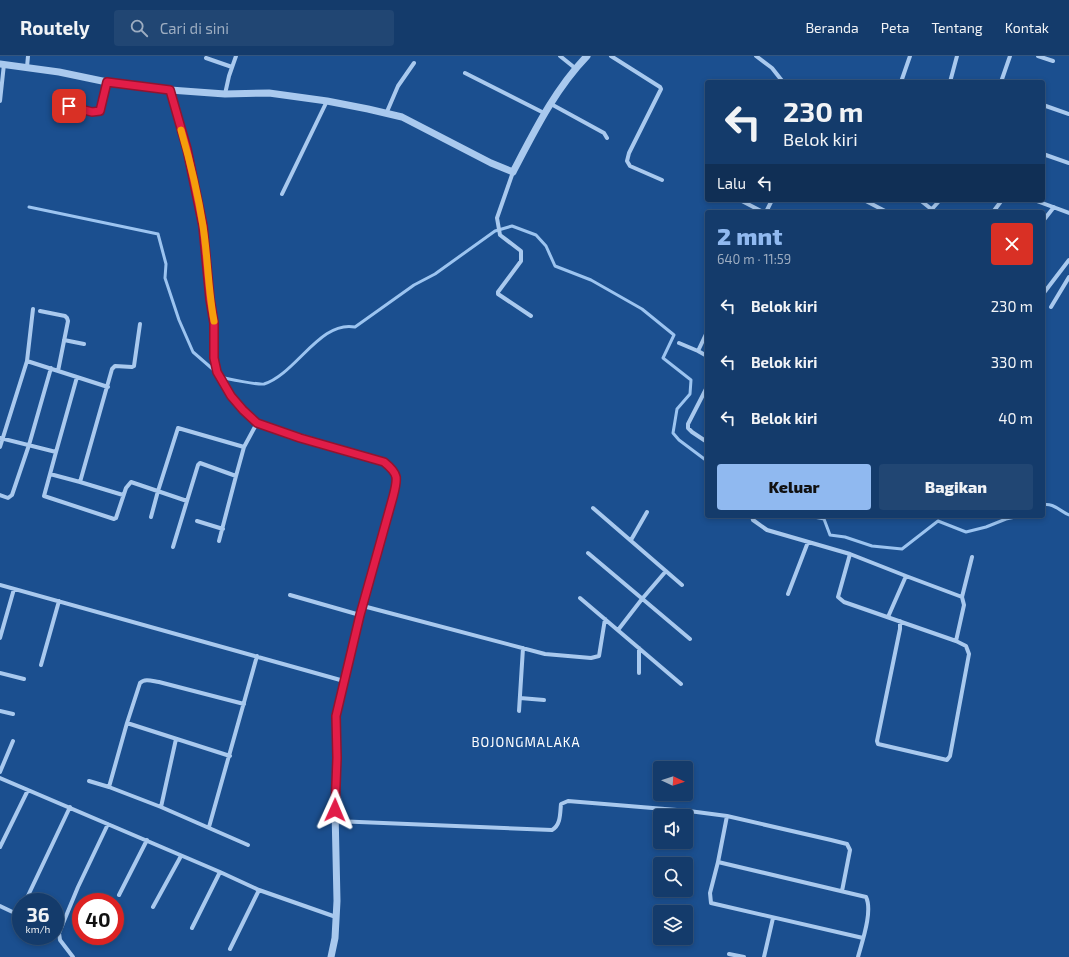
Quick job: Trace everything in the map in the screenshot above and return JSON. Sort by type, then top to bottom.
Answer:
[{"type":"street","points":[[27,67],[28,56]]},
{"type":"street","points":[[225,94],[236,56]]},
{"type":"street","points":[[560,56],[575,68]]},
{"type":"street","points":[[531,316],[498,294],[498,290],[521,261],[522,255],[521,251],[500,235],[497,218],[513,172],[544,113],[575,68],[587,56]]},
{"type":"street","points":[[611,56],[661,89],[627,159],[630,166],[662,180]]},
{"type":"street","points":[[756,56],[772,68],[781,80]]},
{"type":"street","points":[[902,80],[910,56]]},
{"type":"street","points":[[951,80],[957,56]]},
{"type":"street","points":[[1002,80],[1010,56]]},
{"type":"street","points":[[1038,56],[1053,61]]},
{"type":"street","points":[[206,58],[232,67]]},
{"type":"street","points":[[386,114],[398,86],[414,63]]},
{"type":"street","points":[[0,101],[2,64],[59,72],[107,82],[170,90],[225,94],[269,93],[328,101],[402,117],[491,163],[513,172]]},
{"type":"street","points":[[465,73],[544,113]]},
{"type":"street","points":[[69,106],[92,112],[100,111],[107,82]]},
{"type":"street","points":[[170,90],[187,149],[203,226],[210,299],[214,323],[214,358],[217,372],[227,389],[243,410],[257,423],[300,438],[384,462],[393,469],[396,474],[396,486],[360,615],[336,716],[336,917],[335,938],[331,957]]},
{"type":"street","points":[[282,194],[328,101]]},
{"type":"street","points":[[551,104],[604,134],[607,138]]},
{"type":"street","points":[[1045,106],[1069,114]]},
{"type":"street","points":[[1045,155],[1069,163]]},
{"type":"street","points":[[744,202],[761,210]]},
{"type":"street","points":[[868,202],[883,210]]},
{"type":"street","points":[[923,202],[933,210]]},
{"type":"street","points":[[994,210],[1000,202]]},
{"type":"street","points":[[1040,202],[1069,212]]},
{"type":"street","points":[[1045,218],[1054,207]]},
{"type":"street","points":[[1045,292],[1069,260]]},
{"type":"street","points":[[1051,307],[1069,276],[1061,272]]},
{"type":"street","points":[[0,447],[1,438],[27,361],[34,309]]},
{"type":"street","points":[[40,311],[65,316],[67,318],[68,322],[58,371]]},
{"type":"street","points":[[80,482],[113,367],[134,366],[140,324]]},
{"type":"street","points":[[698,351],[705,336]]},
{"type":"street","points":[[64,340],[84,344]]},
{"type":"street","points":[[678,343],[705,355]]},
{"type":"street","points":[[27,361],[108,387]]},
{"type":"street","points":[[0,495],[8,498],[12,495],[29,445],[51,368]]},
{"type":"street","points":[[77,377],[44,496],[111,519],[116,518],[123,495],[131,482],[187,501]]},
{"type":"street","points":[[705,391],[688,424],[688,428],[705,441]]},
{"type":"street","points":[[219,541],[244,447],[257,423]]},
{"type":"street","points":[[151,517],[178,428],[244,447]]},
{"type":"street","points":[[1,438],[56,452]]},
{"type":"street","points":[[173,547],[198,465],[200,463],[236,476]]},
{"type":"street","points":[[50,474],[123,495]]},
{"type":"street","points":[[593,508],[682,585]]},
{"type":"street","points":[[631,540],[647,512]]},
{"type":"street","points":[[752,518],[753,520],[767,530],[850,554],[962,597]]},
{"type":"street","points":[[197,520],[223,529]]},
{"type":"street","points":[[788,594],[808,542]]},
{"type":"street","points":[[588,553],[690,639]]},
{"type":"street","points":[[850,554],[838,597],[844,602],[956,641],[966,646],[969,654],[950,756],[947,760],[878,744],[877,741],[900,629],[900,622]]},
{"type":"street","points":[[956,641],[964,605],[962,597],[972,556]]},
{"type":"street","points":[[618,630],[666,571]]},
{"type":"street","points":[[888,617],[906,576]]},
{"type":"street","points":[[0,585],[344,681]]},
{"type":"street","points":[[0,638],[14,589]]},
{"type":"street","points":[[290,594],[360,615]]},
{"type":"street","points":[[580,598],[681,684]]},
{"type":"street","points":[[41,665],[59,601]]},
{"type":"street","points":[[363,606],[545,654],[592,658],[599,656],[605,619]]},
{"type":"street","points":[[519,711],[523,648]]},
{"type":"street","points":[[639,648],[639,673]]},
{"type":"street","points":[[209,827],[257,656]]},
{"type":"street","points":[[0,673],[24,679]]},
{"type":"street","points":[[109,787],[140,683],[145,680],[244,704]]},
{"type":"street","points":[[520,698],[544,700]]},
{"type":"street","points":[[0,711],[13,714]]},
{"type":"street","points":[[127,723],[230,756]]},
{"type":"street","points":[[161,807],[176,739]]},
{"type":"street","points":[[0,772],[13,741]]},
{"type":"street","points":[[0,778],[147,840],[259,890],[336,917]]},
{"type":"street","points":[[89,781],[161,807],[248,845]]},
{"type":"street","points":[[0,848],[28,790]]},
{"type":"street","points":[[335,821],[552,830],[556,828],[558,823],[561,804],[568,801],[689,811],[727,816],[847,844],[850,850],[842,891]]},
{"type":"street","points":[[28,893],[70,807]]},
{"type":"street","points":[[727,816],[710,893],[711,903],[863,938]]},
{"type":"street","points":[[64,917],[108,824]]},
{"type":"street","points":[[120,893],[147,840]]},
{"type":"street","points":[[154,907],[181,856]]},
{"type":"street","points":[[718,862],[866,896],[869,902],[867,923],[858,957]]},
{"type":"street","points":[[192,928],[220,872]]},
{"type":"street","points":[[230,949],[259,890]]},
{"type":"street","points":[[0,906],[12,911]]},
{"type":"street","points":[[764,957],[773,918]]},
{"type":"street","points":[[64,945],[74,957]]},
{"type":"street","points":[[729,954],[744,957]]},
{"type":"waterway","points":[[29,207],[158,234],[166,264],[165,278],[179,320],[193,352],[216,372]]},
{"type":"waterway","points":[[221,377],[261,384],[276,378],[287,370],[319,339],[342,327],[355,327],[414,285],[435,274],[495,231],[512,226],[536,235],[546,246],[555,266],[591,280],[642,309],[674,335],[663,358],[691,380],[690,394],[677,409],[673,433],[679,440],[705,460]]},
{"type":"waterway","points":[[1045,504],[1053,506],[1069,515]]},
{"type":"waterway","points":[[819,518],[824,519],[830,535],[845,537],[872,546],[902,549],[938,521],[966,532],[986,527],[1011,518]]},
{"type":"slow traffic","points":[[181,130],[187,149],[203,226],[210,299],[214,321]]},
{"type":"district","name":"BOJONGMALAKA","points":[[526,742]]},
{"type":"route","points":[[69,106],[92,112],[100,111],[107,82],[170,90],[187,149],[203,226],[210,299],[214,323],[214,358],[217,372],[231,396],[257,423],[300,438],[384,462],[393,469],[396,474],[396,486],[360,615],[336,716],[337,758],[335,810]]}]
